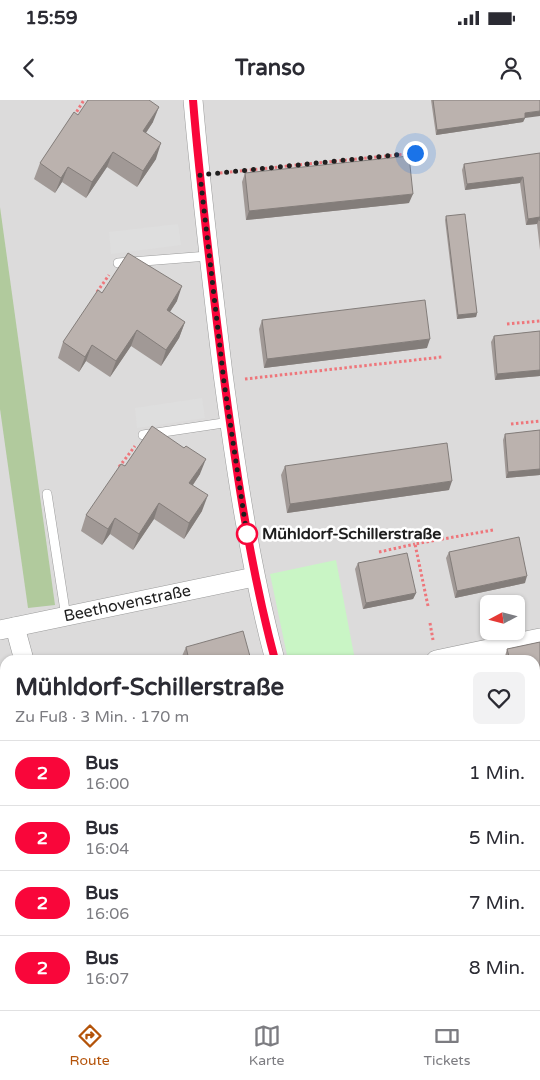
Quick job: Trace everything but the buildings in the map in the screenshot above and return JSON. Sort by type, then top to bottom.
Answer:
[{"type":"street","points":[[193,100],[208,256],[224,382],[254,577],[273,655]]},
{"type":"street","name":"Beethovenstraße","points":[[8,629],[254,577]]},
{"type":"street","points":[[8,629],[21,655]]},
{"type":"street","points":[[460,655],[540,638]]},
{"type":"lane","points":[[118,264],[208,256]]},
{"type":"lane","points":[[143,435],[230,422]]},
{"type":"lane","points":[[48,494],[66,617]]},
{"type":"path","points":[[72,120],[84,100]]},
{"type":"path","points":[[200,175],[415,153]]},
{"type":"path","points":[[93,298],[118,264]]},
{"type":"path","points":[[507,324],[540,321]]},
{"type":"path","points":[[224,382],[442,357]]},
{"type":"path","points":[[512,424],[540,421]]},
{"type":"path","points":[[116,472],[143,435]]},
{"type":"path","points":[[379,552],[493,530]]},
{"type":"path","points":[[415,544],[428,606]]},
{"type":"shaded area","points":[[0,100],[540,100],[540,655],[0,655]]},
{"type":"shaded area","points":[[178,224],[181,245],[111,254],[109,232]]},
{"type":"shaded area","points":[[202,398],[205,418],[137,428],[135,408]]},
{"type":"green space","points":[[0,207],[55,605],[28,608],[0,409]]},
{"type":"green space","points":[[336,560],[354,655],[287,655],[270,574]]},
{"type":"bus line","name":"2","points":[[193,100],[208,256],[236,470],[254,577],[274,655]]},
{"type":"place","name":"Mühldorf-Schillerstraße","points":[[247,534]]},
{"type":"route","points":[[247,534],[248,542],[224,382],[200,175],[415,153]]}]
